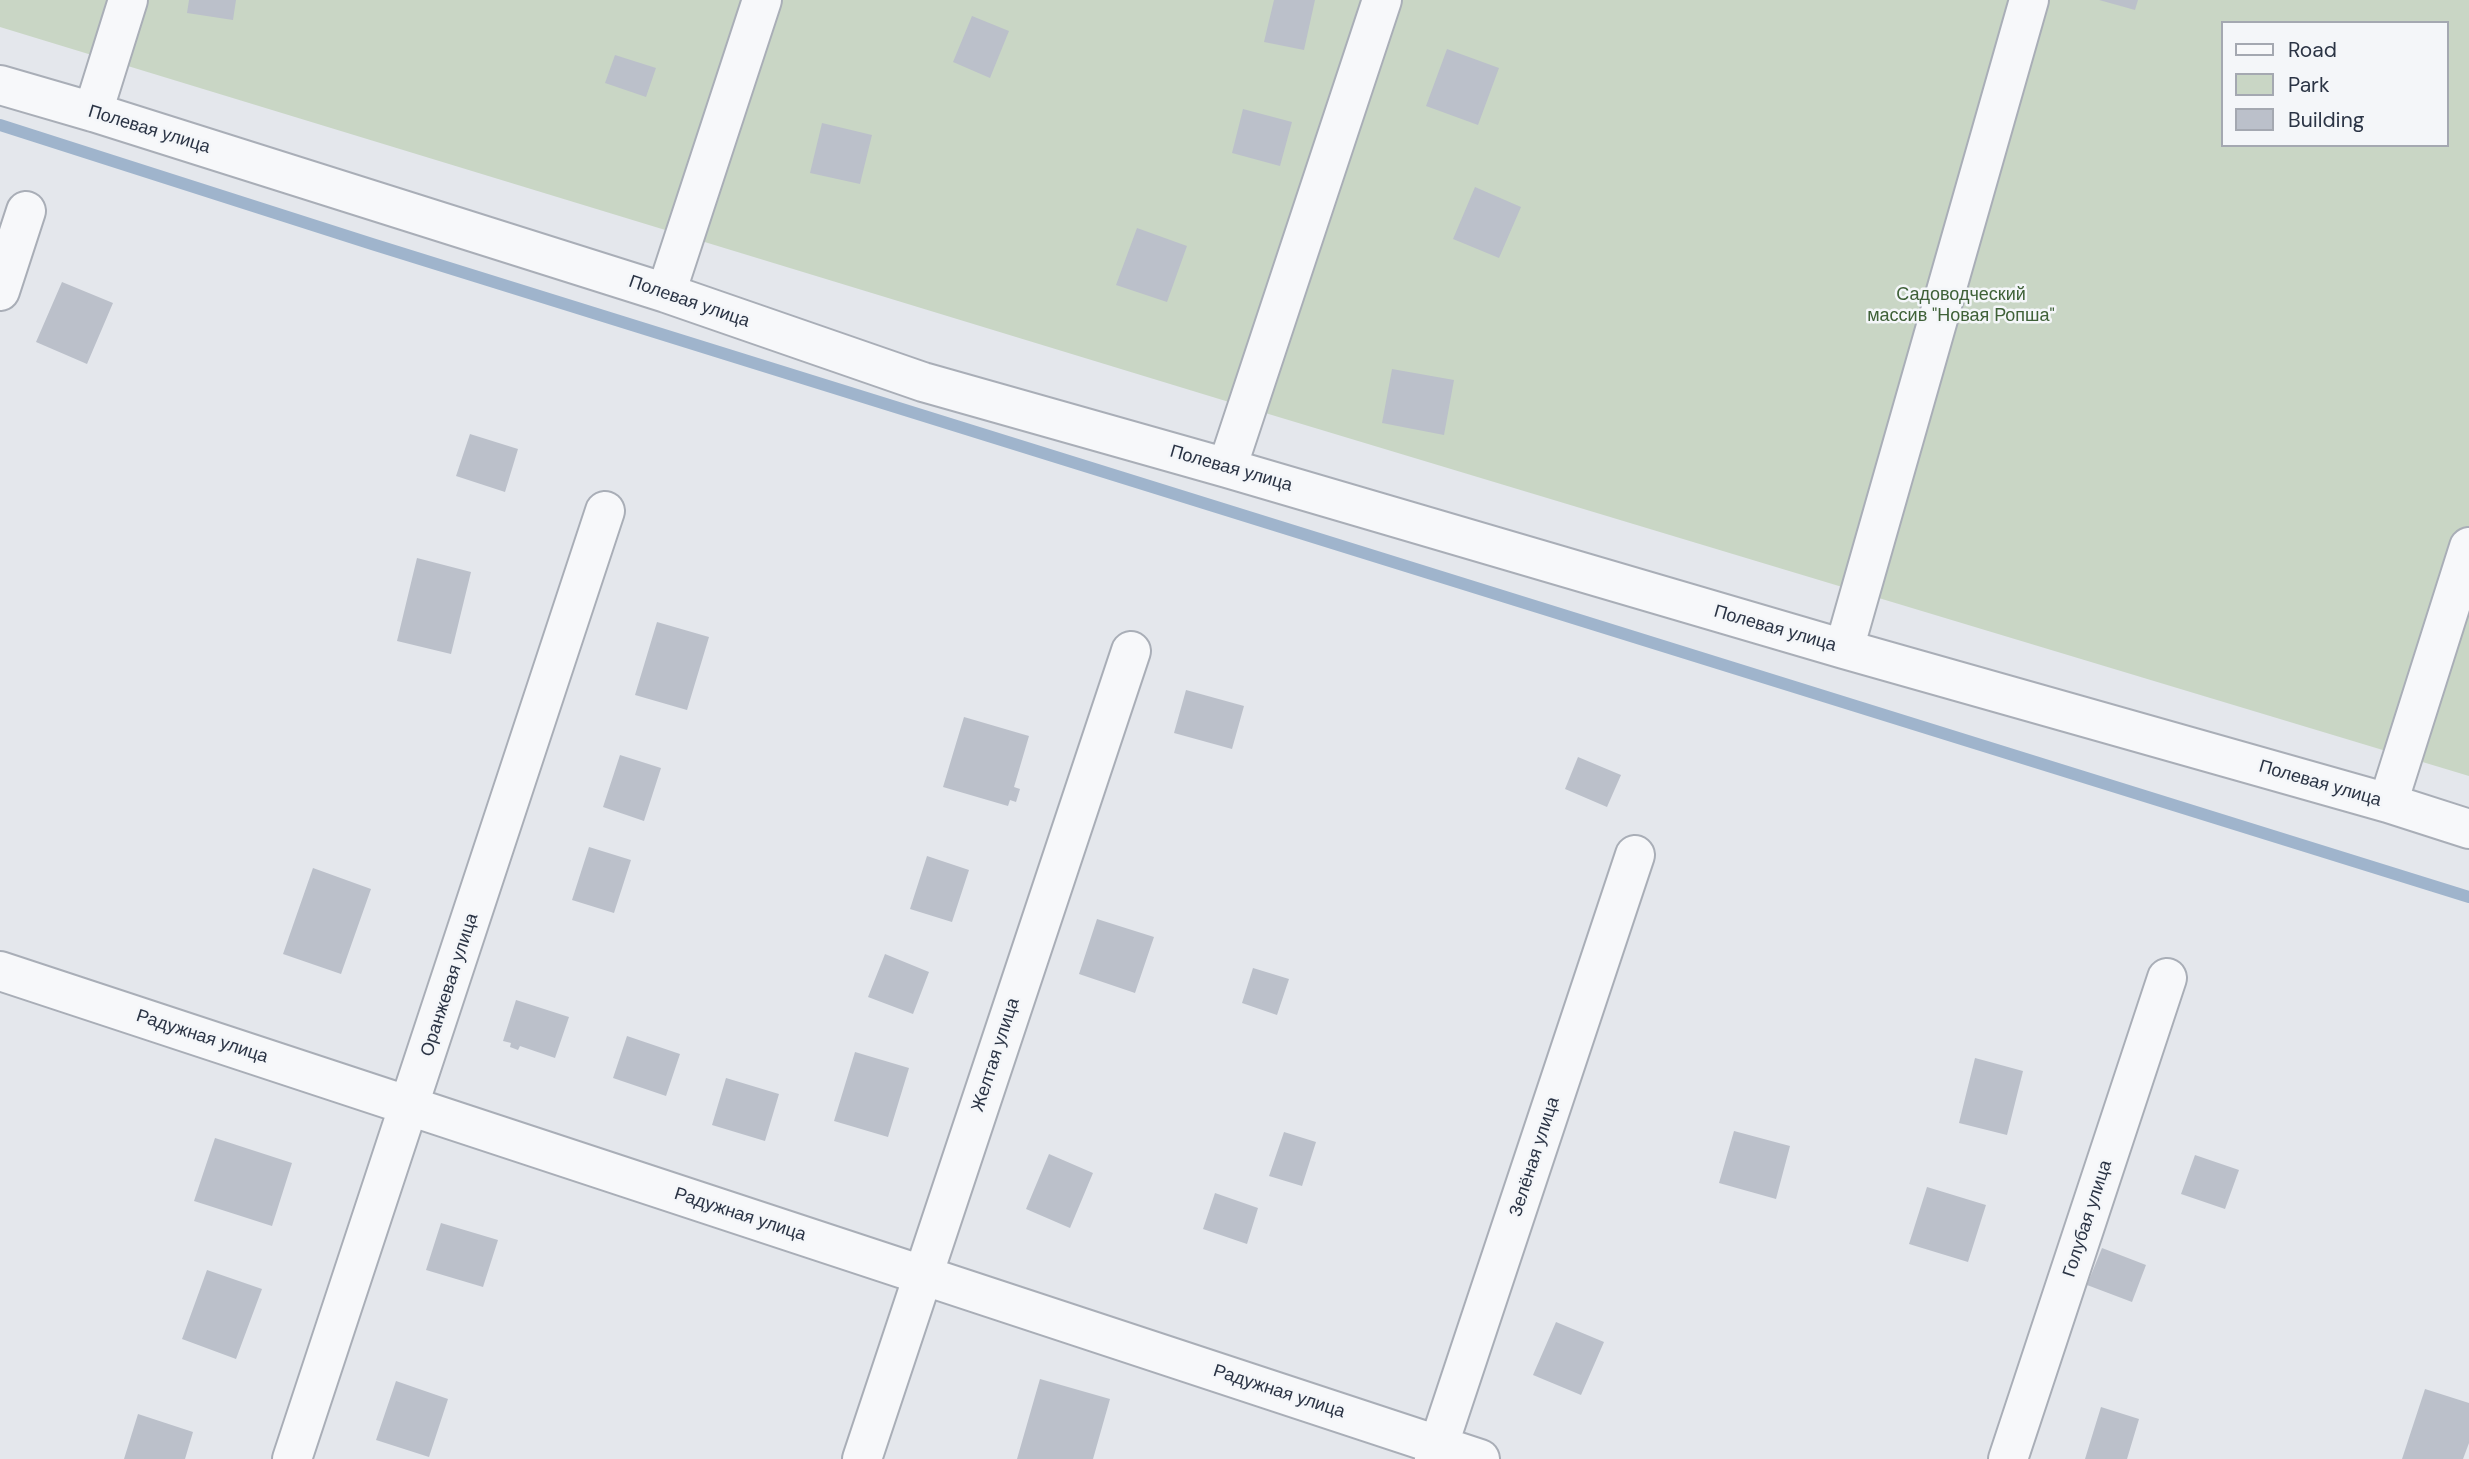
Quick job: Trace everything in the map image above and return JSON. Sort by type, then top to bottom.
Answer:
[{"type":"street","points":[[93,112],[128,0]]},
{"type":"street","points":[[666,293],[762,0]]},
{"type":"street","points":[[1227,468],[1382,0]]},
{"type":"street","points":[[1844,649],[2029,0]]},
{"type":"street","name":"Полевая улица","points":[[0,85],[666,293],[923,382],[1844,649],[2388,803],[2469,829]]},
{"type":"street","points":[[0,291],[26,211]]},
{"type":"street","name":"Оранжевая улица","points":[[292,1459],[606,511]]},
{"type":"street","points":[[2388,803],[2469,547]]},
{"type":"street","name":"Желтая улица","points":[[862,1459],[1131,650]]},
{"type":"street","name":"Зелёная улица","points":[[1437,1452],[1634,855]]},
{"type":"street","name":"Радужная улица","points":[[0,971],[923,1275],[1437,1452],[1480,1459]]},
{"type":"street","name":"Голубая улица","points":[[2008,1459],[2167,978]]},
{"type":"green space","name":"Садоводческий массив \"Новая Ропша\"","points":[[0,0],[2469,0],[2469,776],[0,27]]},
{"type":"building","points":[[189,0],[236,0],[233,20],[187,13]]},
{"type":"building","points":[[1274,0],[1315,0],[1304,50],[1264,42]]},
{"type":"building","points":[[2099,0],[2138,0],[2135,10]]},
{"type":"building","points":[[972,16],[1009,31],[990,78],[953,62]]},
{"type":"building","points":[[1447,49],[1499,68],[1478,125],[1426,106]]},
{"type":"building","points":[[615,55],[656,68],[646,97],[605,83]]},
{"type":"building","points":[[1243,109],[1292,122],[1280,166],[1232,153]]},
{"type":"building","points":[[822,123],[872,135],[860,184],[810,173]]},
{"type":"building","points":[[1475,187],[1521,207],[1499,258],[1453,239]]},
{"type":"building","points":[[1137,228],[1187,246],[1167,302],[1116,285]]},
{"type":"building","points":[[62,282],[113,303],[87,364],[36,342]]},
{"type":"building","points":[[1392,369],[1454,380],[1444,435],[1382,423]]},
{"type":"building","points":[[470,434],[518,449],[505,492],[456,476]]},
{"type":"building","points":[[417,558],[471,572],[451,654],[397,641]]},
{"type":"building","points":[[657,622],[709,637],[687,710],[635,695]]},
{"type":"building","points":[[1186,690],[1244,706],[1232,749],[1174,733]]},
{"type":"building","points":[[964,717],[1029,736],[1014,787],[1020,789],[1016,802],[1010,800],[1008,806],[943,787]]},
{"type":"building","points":[[620,755],[661,768],[644,821],[603,807]]},
{"type":"building","points":[[1578,757],[1621,775],[1607,807],[1565,789]]},
{"type":"building","points":[[589,847],[631,860],[614,913],[572,900]]},
{"type":"building","points":[[927,856],[969,870],[952,922],[910,909]]},
{"type":"building","points":[[313,868],[371,889],[341,974],[283,954]]},
{"type":"building","points":[[1097,919],[1154,937],[1135,993],[1079,974]]},
{"type":"building","points":[[885,954],[929,972],[913,1014],[868,997]]},
{"type":"building","points":[[1253,968],[1289,979],[1277,1015],[1242,1003]]},
{"type":"building","points":[[516,1000],[569,1017],[555,1058],[520,1046],[518,1050],[510,1047],[511,1043],[503,1041]]},
{"type":"building","points":[[627,1036],[680,1054],[666,1096],[613,1078]]},
{"type":"building","points":[[855,1052],[909,1068],[888,1137],[834,1121]]},
{"type":"building","points":[[1975,1058],[2023,1071],[2007,1135],[1959,1123]]},
{"type":"building","points":[[726,1078],[779,1094],[765,1141],[712,1125]]},
{"type":"building","points":[[1734,1131],[1790,1146],[1776,1199],[1719,1183]]},
{"type":"building","points":[[1284,1132],[1316,1142],[1302,1186],[1269,1176]]},
{"type":"building","points":[[215,1138],[292,1163],[272,1226],[194,1201]]},
{"type":"building","points":[[1049,1154],[1093,1173],[1070,1228],[1026,1209]]},
{"type":"building","points":[[2195,1155],[2239,1170],[2225,1209],[2181,1194]]},
{"type":"building","points":[[1927,1187],[1986,1205],[1968,1262],[1909,1244]]},
{"type":"building","points":[[1215,1193],[1258,1208],[1247,1244],[1203,1229]]},
{"type":"building","points":[[441,1223],[498,1240],[483,1287],[426,1270]]},
{"type":"building","points":[[2102,1248],[2146,1265],[2132,1302],[2087,1285]]},
{"type":"building","points":[[207,1270],[262,1289],[236,1359],[182,1339]]},
{"type":"building","points":[[1556,1322],[1604,1342],[1581,1395],[1533,1375]]},
{"type":"building","points":[[1040,1379],[1110,1399],[1093,1459],[1017,1459]]},
{"type":"building","points":[[396,1381],[448,1399],[429,1457],[376,1440]]},
{"type":"building","points":[[2425,1389],[2469,1403],[2469,1443],[2463,1459],[2402,1459]]},
{"type":"building","points":[[2101,1407],[2139,1419],[2127,1459],[2085,1459]]},
{"type":"building","points":[[138,1414],[193,1432],[185,1459],[124,1459]]},
{"type":"waterway","points":[[0,125],[372,244],[2469,897]]}]
